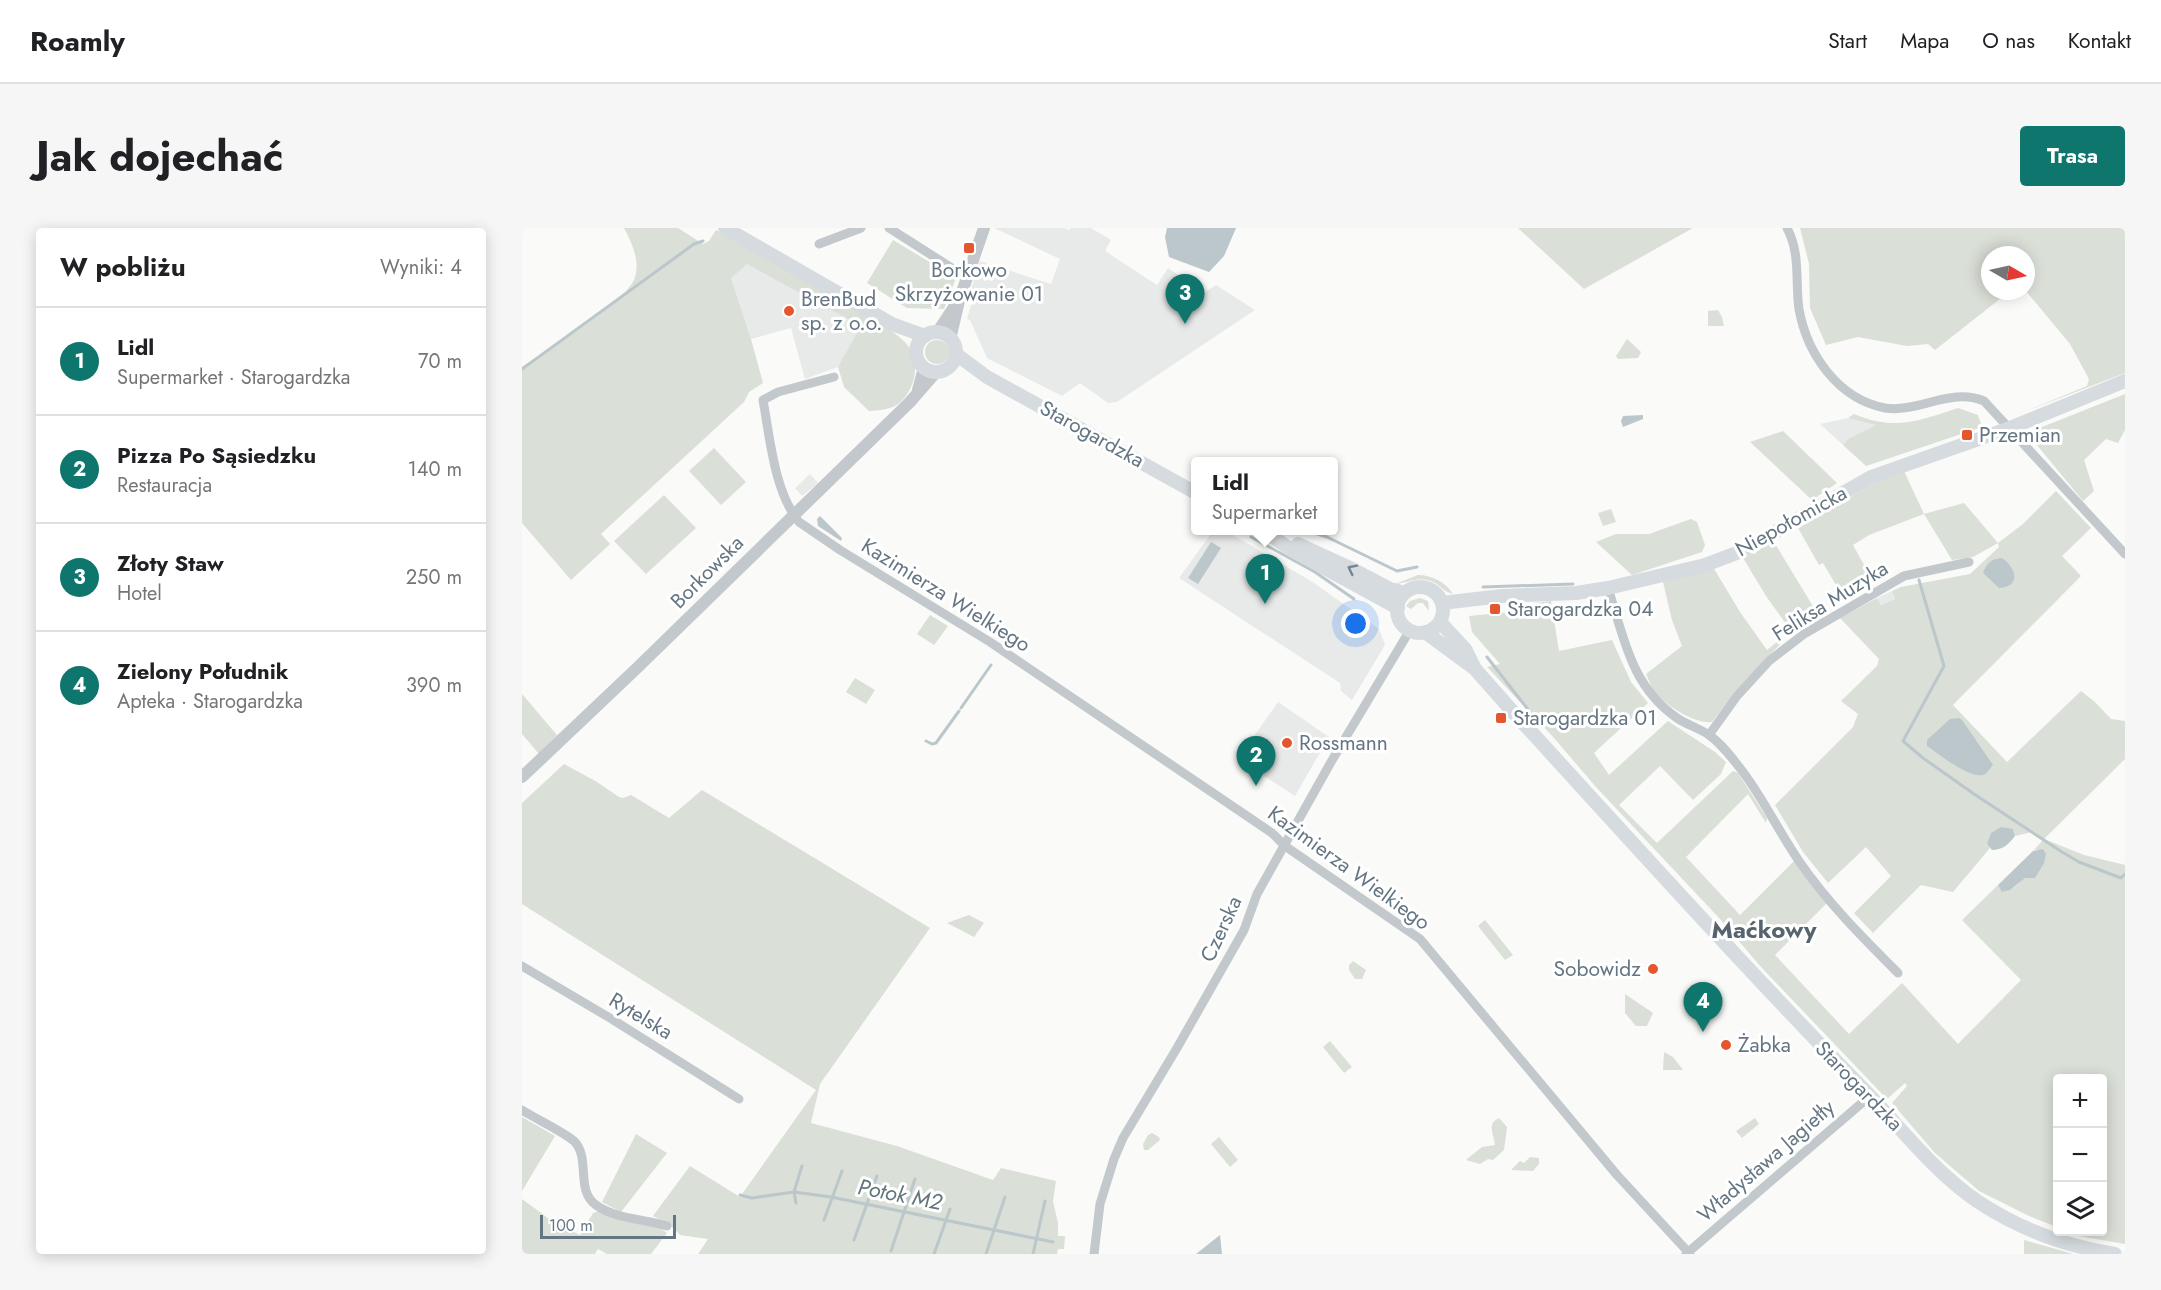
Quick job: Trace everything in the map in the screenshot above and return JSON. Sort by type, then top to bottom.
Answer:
[{"type":"main road","points":[[724,228],[892,324],[932,339],[954,343],[953,360],[941,372],[930,370],[917,358],[932,339]]},
{"type":"main road","name":"Starogardzka","points":[[953,360],[1191,490]]},
{"type":"main road","name":"Niepołomicka","points":[[1442,603],[1502,596],[1576,593],[1696,568],[1742,551],[1871,477],[2010,428],[2125,381]]},
{"type":"main road","points":[[1270,535],[1290,549],[1398,608]]},
{"type":"main road","points":[[1276,538],[1294,542],[1390,589],[1405,593],[1419,587],[1434,591],[1442,603],[1440,622],[1425,632],[1410,630],[1401,621],[1398,608],[1405,593]]},
{"type":"main road","name":"Starogardzka","points":[[1440,622],[1465,649],[1475,669]]},
{"type":"main road","name":"Starogardzka","points":[[1425,632],[1475,669],[1656,869],[1939,1171],[1994,1212],[2019,1226],[2051,1239],[2115,1254]]},
{"type":"street","points":[[819,244],[861,228]]},
{"type":"street","points":[[889,228],[955,270],[968,275]]},
{"type":"street","points":[[932,339],[958,301],[984,228]]},
{"type":"street","points":[[1787,228],[1796,253],[1799,307],[1803,329],[1818,360],[1840,385],[1862,400],[1889,408],[1910,408],[1941,399],[1973,396],[1984,401],[2125,554]]},
{"type":"street","name":"Borkowska","points":[[522,777],[638,668],[910,402],[930,370]]},
{"type":"street","points":[[793,515],[785,498],[772,453],[763,400],[778,392],[834,377]]},
{"type":"street","name":"Kazimierza Wielkiego","points":[[793,515],[799,522],[840,550],[1035,672],[1272,833],[1285,846],[1420,939],[1617,1175],[1688,1253]]},
{"type":"street","name":"Feliksa Muzyka","points":[[1708,735],[1737,696],[1769,661],[1804,634],[1904,576],[1969,562]]},
{"type":"street","points":[[1608,588],[1628,657],[1649,692],[1676,718],[1708,735],[1723,747],[1744,772],[1799,861],[1853,928],[1898,973]]},
{"type":"street","name":"Czerska","points":[[1094,1254],[1100,1204],[1110,1168],[1123,1138],[1173,1056],[1244,930],[1257,894],[1331,762],[1410,630]]},
{"type":"street","name":"Rytelska","points":[[522,966],[739,1099]]},
{"type":"street","name":"Władysława Jagiełły","points":[[1688,1253],[1870,1096]]},
{"type":"street","points":[[522,1110],[574,1142],[581,1152],[584,1185],[588,1196],[596,1205],[617,1214],[667,1226]]},
{"type":"shaded area","points":[[624,228],[678,228],[703,244],[709,241],[716,230],[885,326],[908,346],[915,373],[910,389],[898,404],[888,409],[869,411],[844,387],[838,367],[861,326],[747,264],[731,278],[763,383],[749,392],[744,402],[601,534],[610,544],[571,580],[522,523],[522,367],[602,312],[629,287],[635,277],[637,264]]},
{"type":"shaded area","points":[[994,228],[1064,228],[1070,230],[1071,228],[1091,228],[1111,240],[1105,251],[1157,285],[1168,268],[1204,293],[1216,285],[1255,310],[1117,402],[1108,403],[1080,383],[1062,396],[987,358],[970,320],[967,319],[972,302],[969,296],[980,261],[1051,284],[1060,259]]},
{"type":"shaded area","points":[[1167,228],[1236,228],[1224,256],[1209,272],[1169,257],[1165,237]]},
{"type":"shaded area","points":[[1518,228],[1693,228],[1584,289]]},
{"type":"shaded area","points":[[1800,228],[2125,228],[2125,373],[2026,411],[2087,386],[2089,379],[2070,344],[2033,300],[2035,246],[1981,246],[1981,300],[1999,300],[1935,350],[1928,344],[1907,346],[1858,337],[1826,345],[1810,308],[1809,264]]},
{"type":"shaded area","points":[[893,240],[956,278],[944,309],[907,308],[867,283]]},
{"type":"shaded area","name":"BrenBud sp. z o.o.","points":[[747,263],[862,326],[838,367],[805,379],[791,328],[751,339],[731,278]]},
{"type":"shaded area","points":[[1718,310],[1724,326],[1708,326],[1708,311]]},
{"type":"shaded area","points":[[1627,339],[1641,352],[1638,358],[1618,359],[1616,356]]},
{"type":"shaded area","points":[[937,340],[946,343],[949,352],[946,361],[937,364],[928,361],[925,352],[928,343]]},
{"type":"shaded area","points":[[2125,394],[2125,430],[2118,443],[2106,439],[2084,460],[2094,491],[2083,501],[2027,433]]},
{"type":"shaded area","points":[[1958,408],[1978,415],[1982,427],[1866,466],[1843,445],[1848,439],[1876,425],[1848,418],[1854,414],[1868,419],[1894,423],[1919,420]]},
{"type":"shaded area","points":[[1643,415],[1643,419],[1623,427],[1621,421],[1623,416]]},
{"type":"shaded area","points":[[1848,418],[1877,425],[1848,439],[1843,445],[1820,424]]},
{"type":"shaded area","points":[[1783,431],[1837,483],[1812,500],[1750,442]]},
{"type":"shaded area","points":[[714,448],[746,482],[721,505],[689,471]]},
{"type":"shaded area","points":[[1904,471],[1924,514],[1869,535],[1853,545],[1873,581],[1843,597],[1823,563],[1819,565],[1798,528],[1874,483]]},
{"type":"shaded area","points":[[810,474],[818,483],[802,496],[795,488]]},
{"type":"shaded area","points":[[2056,491],[2091,528],[2062,556],[2081,576],[1953,705],[2007,762],[2081,691],[2111,719],[2125,721],[2125,759],[2044,839],[2032,832],[2015,836],[2013,829],[1987,844],[1990,848],[1953,892],[1921,885],[1873,933],[1854,913],[1891,876],[1866,847],[1828,883],[1803,852],[1775,805],[1853,727],[1858,714],[1841,701],[1877,666],[1879,659],[1840,618],[1877,598],[1881,605],[1895,599],[1892,591],[1901,587],[1970,574],[1999,547],[1998,543],[2023,524]]},
{"type":"shaded area","points":[[664,495],[696,528],[646,574],[614,541]]},
{"type":"shaded area","points":[[1964,503],[1998,543],[1973,557],[1952,560],[1924,514]]},
{"type":"shaded area","points":[[1611,509],[1616,522],[1603,526],[1598,513]]},
{"type":"shaded area","points":[[820,516],[842,538],[841,541],[818,526],[817,519]]},
{"type":"shaded area","points":[[1691,519],[1697,522],[1705,545],[1702,552],[1632,575],[1596,542],[1616,534],[1649,534]]},
{"type":"shaded area","points":[[1210,535],[1233,535],[1311,581],[1379,629],[1385,645],[1352,700],[1341,691],[1340,683],[1179,578]]},
{"type":"shaded area","points":[[1211,542],[1221,548],[1198,584],[1188,578]]},
{"type":"shaded area","points":[[1774,542],[1817,613],[1791,631],[1743,558]]},
{"type":"shaded area","points":[[2002,558],[2011,567],[2014,580],[2006,587],[1999,588],[1983,573],[1990,562]]},
{"type":"shaded area","points":[[1713,567],[1740,612],[1767,650],[1782,638],[1783,641],[1736,691],[1712,722],[1705,722],[1689,717],[1666,703],[1654,690],[1646,674],[1682,646],[1672,620],[1663,582]]},
{"type":"shaded area","points":[[1418,575],[1438,580],[1453,594],[1428,580],[1418,579],[1395,584]]},
{"type":"shaded area","points":[[1892,591],[1895,599],[1881,605],[1877,598]]},
{"type":"shaded area","points":[[1420,598],[1428,601],[1429,611],[1423,603],[1418,603],[1411,609],[1406,606],[1410,601]]},
{"type":"shaded area","points":[[1551,601],[1559,651],[1612,640],[1631,682],[1648,703],[1594,753],[1609,775],[1668,721],[1715,752],[1726,762],[1721,774],[1693,800],[1660,766],[1619,805],[1657,843],[1733,771],[1738,773],[1767,818],[1766,823],[1748,794],[1686,857],[1740,915],[1795,860],[1827,903],[1775,955],[1849,1034],[1902,983],[1958,1044],[2021,980],[1962,920],[1998,885],[2003,892],[2016,886],[2028,870],[2037,849],[2033,851],[2044,839],[2084,855],[2125,865],[2125,1244],[2079,1236],[2107,1236],[2107,1074],[2053,1074],[2053,1225],[1979,1191],[1935,1153],[1892,1103],[1907,1086],[1905,1083],[1887,1099],[1761,967],[1720,919],[1487,667],[1500,664],[1472,632],[1469,616],[1520,611],[1534,603]]},
{"type":"shaded area","points":[[930,615],[948,626],[934,645],[917,634]]},
{"type":"shaded area","points":[[855,678],[875,690],[866,704],[846,692]]},
{"type":"shaded area","points":[[522,694],[557,735],[539,754],[522,734]]},
{"type":"shaded area","points":[[1278,702],[1329,737],[1295,796],[1238,759]]},
{"type":"shaded area","points":[[1959,718],[1993,765],[1983,775],[1962,769],[1927,746],[1927,740],[1950,719]]},
{"type":"shaded area","points":[[564,764],[619,797],[631,795],[669,818],[702,790],[930,928],[820,1084],[811,1123],[897,1146],[993,1180],[1001,1168],[1056,1181],[1053,1201],[1058,1223],[1058,1236],[1065,1236],[1064,1249],[1058,1249],[1057,1254],[698,1254],[708,1239],[680,1235],[669,1224],[653,1216],[690,1166],[740,1197],[816,1090],[522,904],[522,803]]},
{"type":"shaded area","points":[[2001,827],[2013,829],[2015,836],[2005,846],[1992,850],[1987,844],[1991,833]]},
{"type":"shaded area","points":[[2043,849],[2046,854],[2044,863],[2035,878],[2025,878],[2010,890],[2002,892],[1998,885],[2033,851]]},
{"type":"shaded area","points":[[969,915],[984,923],[974,937],[947,923]]},
{"type":"shaded area","points":[[1485,920],[1513,955],[1505,960],[1478,926]]},
{"type":"shaded area","points":[[1353,961],[1366,970],[1362,979],[1355,979],[1349,970],[1349,965]]},
{"type":"shaded area","points":[[1625,994],[1653,1013],[1647,1026],[1636,1026],[1625,1013]]},
{"type":"shaded area","points":[[1330,1041],[1352,1067],[1344,1073],[1323,1047]]},
{"type":"shaded area","points":[[1664,1052],[1673,1057],[1683,1070],[1663,1070]]},
{"type":"shaded area","points":[[522,1117],[555,1136],[522,1191]]},
{"type":"shaded area","points":[[1499,1118],[1507,1127],[1504,1150],[1493,1160],[1488,1159],[1480,1164],[1466,1160],[1482,1147],[1495,1145],[1492,1126]]},
{"type":"shaded area","points":[[1755,1118],[1759,1124],[1742,1138],[1736,1131]]},
{"type":"shaded area","points":[[1152,1133],[1160,1140],[1148,1150],[1144,1150],[1143,1144],[1148,1135]]},
{"type":"shaded area","points":[[636,1134],[667,1153],[621,1212],[602,1202]]},
{"type":"shaded area","points":[[1219,1137],[1238,1160],[1230,1167],[1211,1144]]},
{"type":"shaded area","points":[[1530,1157],[1539,1158],[1539,1164],[1533,1171],[1511,1170],[1520,1161],[1524,1163]]},
{"type":"shaded area","points":[[522,1199],[552,1221],[580,1235],[593,1213],[599,1211],[659,1227],[667,1233],[651,1254],[607,1254],[598,1249],[595,1254],[522,1254]]},
{"type":"shaded area","points":[[1220,1235],[1222,1254],[1196,1254]]},
{"type":"shaded area","points":[[2024,1240],[2073,1254],[2024,1254]]},
{"type":"waterway","points":[[522,369],[694,244],[703,241]]},
{"type":"waterway","points":[[1321,535],[1397,571],[1417,567]]},
{"type":"waterway","points":[[1251,537],[1315,572],[1354,599]]},
{"type":"waterway","points":[[1919,580],[1944,666],[1903,741],[1974,794],[2062,852],[2079,862],[2121,878],[2125,874]]},
{"type":"waterway","points":[[1483,587],[1573,584]]},
{"type":"waterway","points":[[1487,657],[1537,721]]},
{"type":"waterway","points":[[961,708],[991,665]]},
{"type":"waterway","points":[[926,741],[936,743],[959,711]]},
{"type":"waterway","points":[[796,1203],[794,1192],[802,1166]]},
{"type":"waterway","name":"Potok M2","points":[[824,1220],[842,1171]]},
{"type":"waterway","name":"Potok M2","points":[[854,1240],[877,1176]]},
{"type":"waterway","name":"Potok M2","points":[[891,1251],[915,1179]]},
{"type":"waterway","name":"Potok M2","points":[[740,1195],[752,1198],[794,1192],[831,1197],[1053,1242]]},
{"type":"waterway","points":[[986,1254],[1005,1197]]},
{"type":"waterway","points":[[1033,1254],[1045,1201]]},
{"type":"waterway","points":[[934,1254],[950,1209]]},
{"type":"place","name":"Borkowo Skrzyżowanie 01","points":[[969,248]]},
{"type":"place","name":"BrenBud sp. z o.o.","points":[[789,311]]},
{"type":"place","name":"Złoty Staw","points":[[1185,324]]},
{"type":"place","name":"Przemian","points":[[1967,435]]},
{"type":"place","name":"Lidl","points":[[1265,604]]},
{"type":"place","name":"Starogardzka 04","points":[[1495,609]]},
{"type":"place","name":"Starogardzka 01","points":[[1501,718]]},
{"type":"place","name":"Rossmann","points":[[1287,743]]},
{"type":"place","name":"Pizza Po Sąsiedzku","points":[[1256,786]]},
{"type":"place","name":"Sobowidz","points":[[1653,969]]},
{"type":"place","name":"Zielony Południk","points":[[1703,1032]]},
{"type":"place","name":"Żabka","points":[[1726,1045]]},
{"type":"district","name":"Maćkowy","points":[[1764,930]]}]
